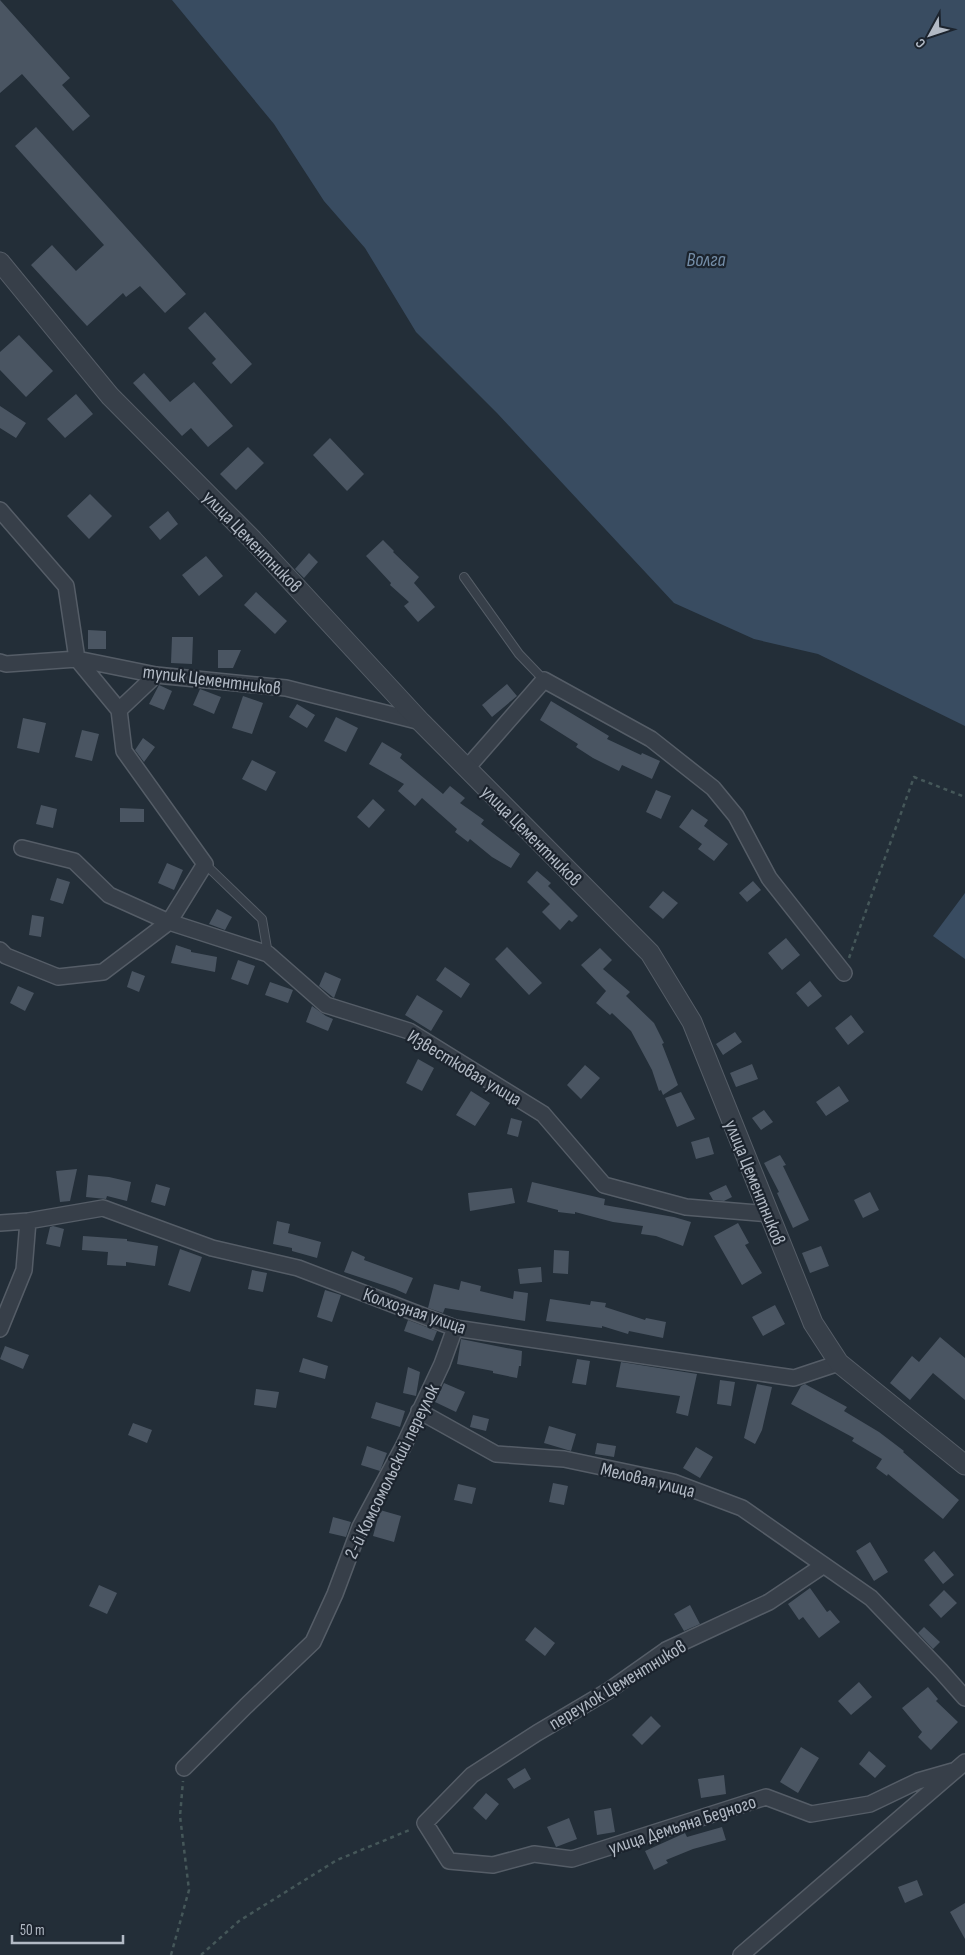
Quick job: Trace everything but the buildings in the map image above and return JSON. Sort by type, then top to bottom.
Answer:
[{"type":"street","name":"улица Цементников","points":[[0,262],[110,396],[253,540],[421,722],[650,953],[692,1022],[813,1323],[839,1363],[965,1466]]},
{"type":"street","points":[[0,510],[66,586],[77,659],[118,710],[124,751],[205,864],[169,922],[103,972],[58,977],[6,956],[0,950]]},
{"type":"street","name":"тупик Цементников","points":[[0,662],[6,664],[77,659],[156,674],[286,688],[421,722]]},
{"type":"street","points":[[118,710],[156,674]]},
{"type":"street","points":[[467,768],[544,680],[651,739],[713,788],[736,816],[769,878],[844,973]]},
{"type":"street","name":"Известковая улица","points":[[22,848],[74,862],[109,895],[169,922],[268,954],[326,1005],[408,1032],[543,1114],[604,1185],[686,1207],[769,1214]]},
{"type":"street","name":"Колхозная улица","points":[[0,1223],[28,1221],[103,1208],[212,1248],[298,1268],[455,1328],[794,1378],[839,1363]]},
{"type":"street","points":[[0,1329],[24,1270],[28,1221]]},
{"type":"street","name":"2-й Комсомольский переулок","points":[[184,1768],[313,1642],[335,1594],[360,1527],[420,1412],[442,1364],[455,1328]]},
{"type":"street","name":"Меловая улица","points":[[420,1412],[496,1454],[564,1459],[673,1482],[742,1508],[870,1598],[942,1671],[965,1698]]},
{"type":"street","name":"переулок Цементников","points":[[425,1823],[472,1775],[537,1732],[608,1691],[666,1650],[768,1602],[824,1565]]},
{"type":"street","name":"улица Демьяна Бедного","points":[[741,1955],[965,1762]]},
{"type":"street","name":"улица Демьяна Бедного","points":[[425,1823],[449,1861],[493,1864],[534,1854],[572,1859],[766,1797],[811,1814],[870,1804],[918,1781],[953,1771]]},
{"type":"lane","points":[[464,577],[519,654],[544,680]]},
{"type":"lane","points":[[205,864],[262,918],[268,954]]},
{"type":"path","points":[[844,973],[914,777],[965,797]]},
{"type":"path","points":[[171,1955],[189,1890],[180,1816],[184,1768]]},
{"type":"path","points":[[201,1955],[239,1921],[337,1860],[425,1823]]},
{"type":"water","name":"Волга","points":[[172,0],[965,0],[965,726],[818,654],[754,639],[674,603],[497,413],[416,332],[365,248],[324,201],[274,124]]},
{"type":"water","points":[[965,893],[965,959],[933,936]]}]
